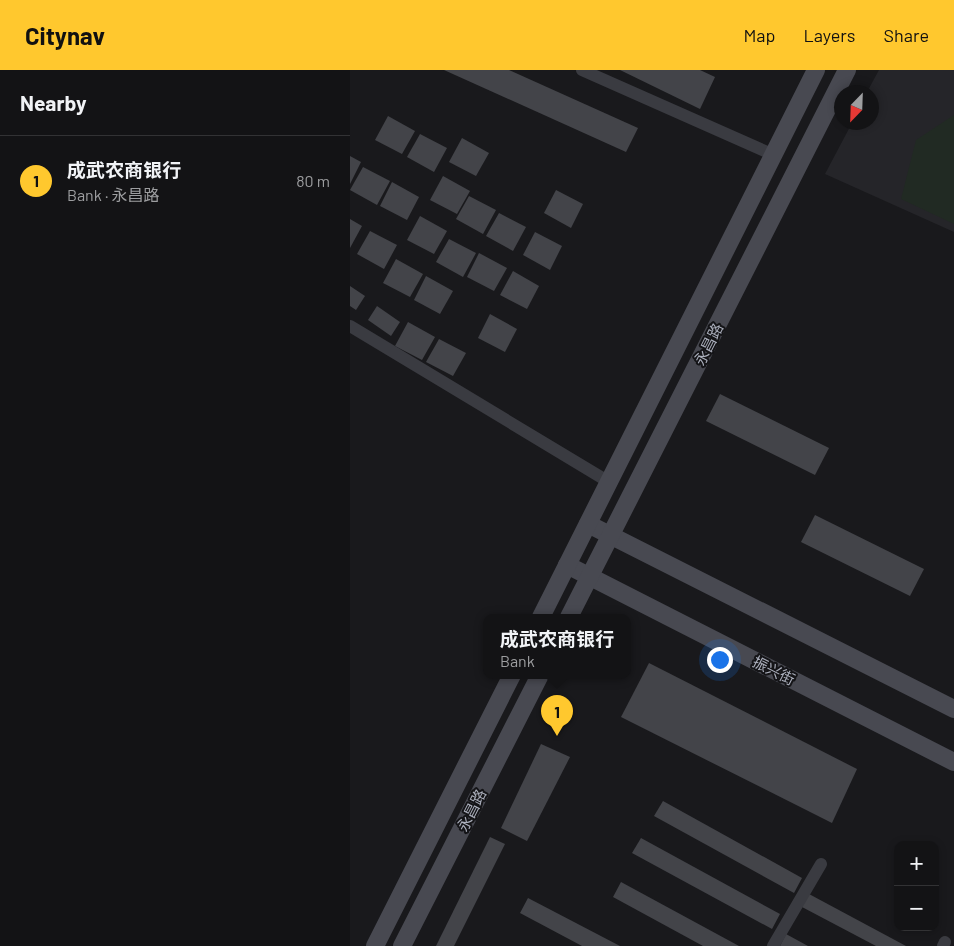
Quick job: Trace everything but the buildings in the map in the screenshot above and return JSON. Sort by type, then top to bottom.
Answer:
[{"type":"main road","name":"永昌路","points":[[542,614],[816,70]]},
{"type":"main road","name":"永昌路","points":[[571,614],[847,70]]},
{"type":"main road","points":[[588,524],[954,709]]},
{"type":"main road","name":"振兴街","points":[[567,565],[954,762]]},
{"type":"main road","name":"永昌路","points":[[375,946],[510,679]]},
{"type":"main road","name":"永昌路","points":[[402,946],[538,679]]},
{"type":"street","points":[[582,70],[774,155]]},
{"type":"street","points":[[350,326],[609,482]]},
{"type":"street","points":[[773,946],[822,864]]},
{"type":"shaded area","points":[[879,70],[954,70],[954,232],[825,174],[848,130],[879,130],[879,85],[871,85]]},
{"type":"shaded area","points":[[954,115],[954,224],[901,199],[916,140]]},
{"type":"place","name":"成武农商银行","points":[[557,736]]}]
